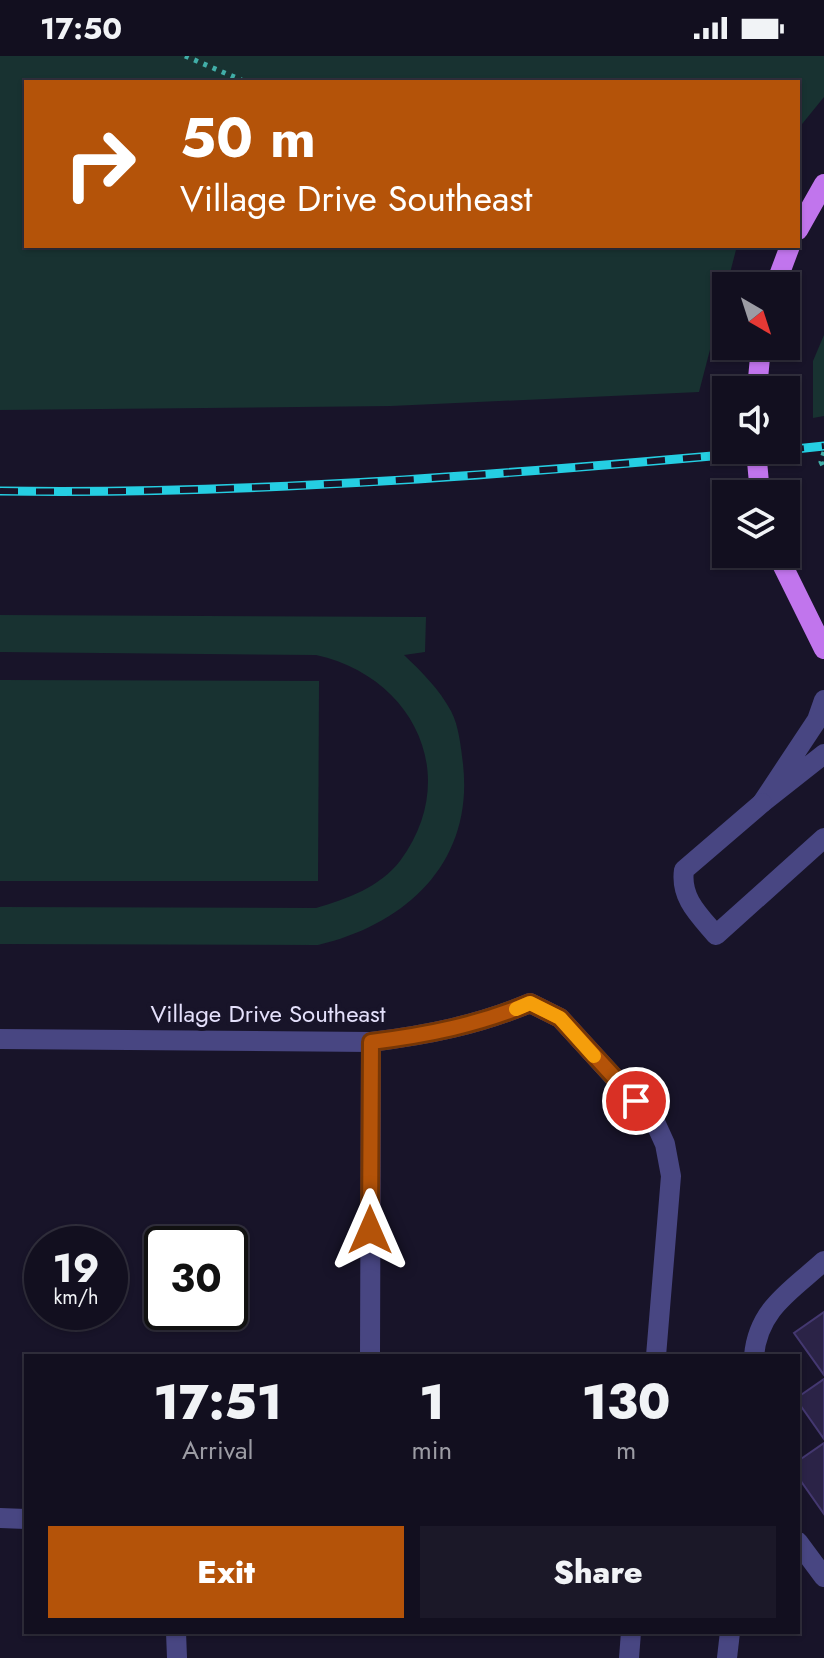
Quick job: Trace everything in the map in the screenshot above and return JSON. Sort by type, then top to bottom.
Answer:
[{"type":"main road","points":[[800,226],[824,184]]},
{"type":"main road","points":[[780,272],[789,248]]},
{"type":"main road","points":[[784,568],[824,649]]},
{"type":"street","points":[[762,803],[817,720],[824,700]]},
{"type":"street","points":[[824,754],[684,870],[682,886],[689,903],[716,935],[824,838]]},
{"type":"street","name":"Village Drive Southeast","points":[[0,1039],[371,1042],[429,1035],[489,1021],[530,1003],[560,1018],[655,1122],[665,1144],[671,1176],[656,1354]]},
{"type":"street","points":[[370,1354],[371,1042]]},
{"type":"street","points":[[754,1354],[756,1332],[769,1312],[824,1261]]},
{"type":"street","points":[[0,1518],[24,1519]]},
{"type":"street","points":[[800,1545],[824,1577]]},
{"type":"street","points":[[176,1634],[177,1658]]},
{"type":"street","points":[[629,1658],[631,1634]]},
{"type":"street","points":[[727,1658],[730,1634]]},
{"type":"path","points":[[185,56],[241,80]]},
{"type":"path","points":[[824,452],[821,462],[824,468]]},
{"type":"green space","points":[[0,56],[824,56],[824,97],[800,127],[800,80],[24,80],[24,248],[736,248],[730,272],[712,272],[712,342],[699,392],[391,406],[0,410]]},
{"type":"green space","points":[[824,335],[824,416],[813,418],[813,361]]},
{"type":"green space","points":[[0,615],[426,617],[425,652],[404,655],[436,688],[451,711],[458,730],[463,764],[464,799],[458,831],[445,859],[428,883],[406,904],[380,922],[318,945],[0,944],[0,907],[316,908],[339,901],[373,885],[400,861],[418,829],[427,796],[427,764],[418,734],[402,707],[379,684],[350,666],[316,655],[0,652]]},
{"type":"green space","points":[[0,680],[319,681],[318,881],[0,881]]},
{"type":"building","points":[[824,1312],[824,1375],[794,1333]]},
{"type":"building","points":[[824,1379],[824,1439],[800,1405],[800,1396]]},
{"type":"building","points":[[824,1443],[824,1514],[800,1480],[800,1460]]},
{"type":"railway","points":[[800,449],[824,446]]},
{"type":"railway","points":[[0,491],[293,486],[712,456]]},
{"type":"slow traffic","points":[[516,1009],[530,1003],[560,1018],[594,1056]]},
{"type":"route","points":[[370,1230],[371,1042],[429,1035],[489,1021],[530,1003],[560,1018],[636,1101]]}]
